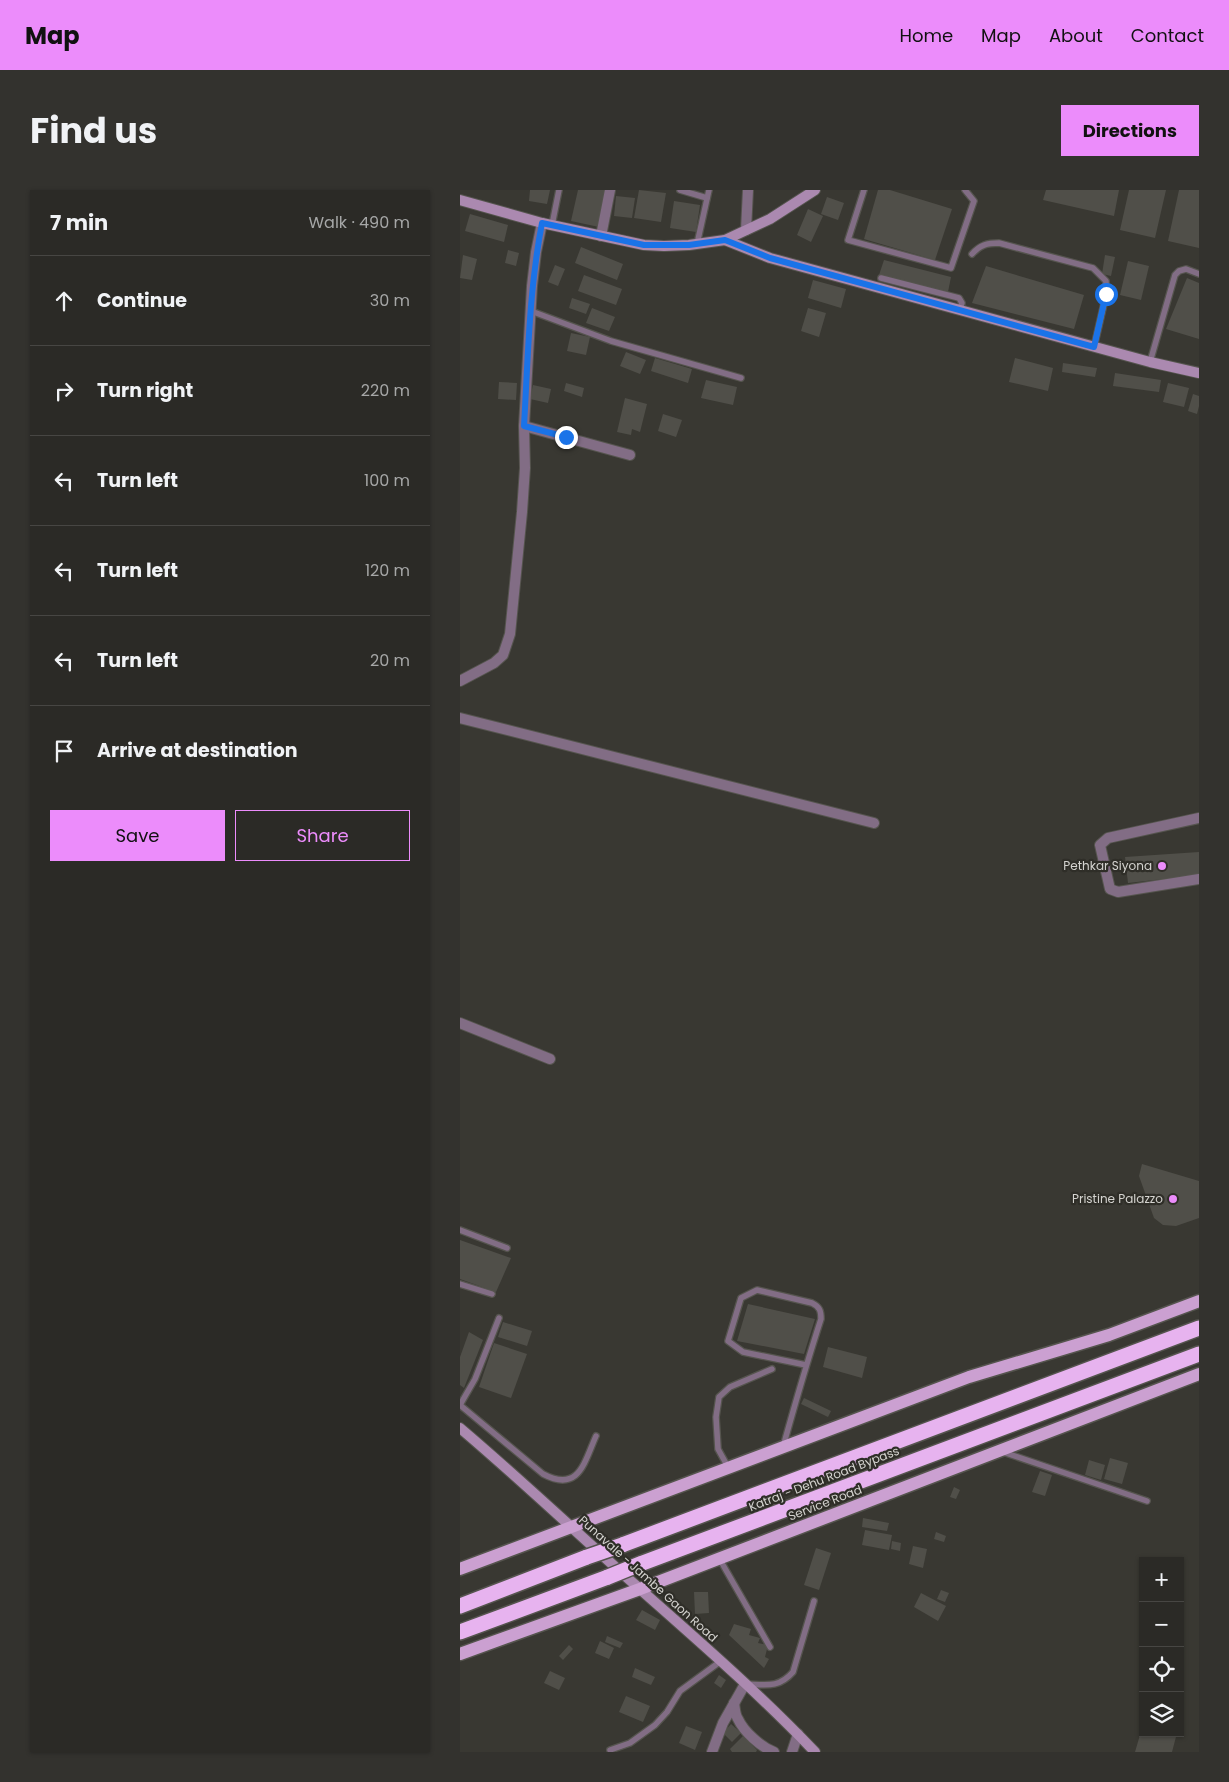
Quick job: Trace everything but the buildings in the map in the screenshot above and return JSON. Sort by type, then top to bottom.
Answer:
[{"type":"highway","name":"Katraj - Dehu Road Bypass","points":[[460,1606],[1199,1328]]},
{"type":"highway","name":"Katraj - Dehu Road Bypass","points":[[460,1632],[1199,1354]]},
{"type":"main road","points":[[460,1569],[969,1377],[1053,1350],[1109,1335],[1199,1301]]},
{"type":"main road","name":"Service Road","points":[[460,1654],[640,1588],[1199,1374]]},
{"type":"street","points":[[601,236],[610,190]]},
{"type":"street","points":[[746,230],[748,190]]},
{"type":"street","points":[[460,200],[547,224],[644,245],[664,246],[725,240],[770,219],[814,190]]},
{"type":"street","points":[[460,682],[494,663],[503,655],[510,634],[525,468],[524,426],[536,252],[547,224]]},
{"type":"street","points":[[725,240],[770,258],[959,311],[1199,374]]},
{"type":"street","points":[[524,426],[630,455]]},
{"type":"street","points":[[460,718],[874,824]]},
{"type":"street","points":[[1199,818],[1108,838],[1100,845],[1110,889],[1118,892],[1199,879]]},
{"type":"street","points":[[460,1023],[550,1059]]},
{"type":"street","name":"Punavale - Jambe Gaon Road","points":[[460,1428],[513,1472],[570,1527],[745,1684],[815,1752]]},
{"type":"street","points":[[712,1752],[723,1723],[745,1684]]},
{"type":"street","points":[[734,1703],[737,1718],[744,1728],[768,1750],[774,1752]]},
{"type":"street","points":[[792,1752],[798,1734]]},
{"type":"lane","points":[[547,224],[559,190]]},
{"type":"lane","points":[[680,190],[707,198]]},
{"type":"lane","points":[[697,244],[709,190]]},
{"type":"lane","points":[[864,190],[848,240],[951,268],[974,201],[965,190]]},
{"type":"lane","points":[[972,254],[979,246],[988,243],[999,243],[1093,268],[1106,281],[1106,294],[1094,347]]},
{"type":"lane","points":[[1150,362],[1175,275],[1179,271],[1186,269],[1199,274]]},
{"type":"lane","points":[[881,278],[959,298],[962,303],[959,311]]},
{"type":"lane","points":[[531,311],[611,341],[741,378]]},
{"type":"lane","points":[[460,1230],[507,1248]]},
{"type":"lane","points":[[460,1284],[492,1294]]},
{"type":"lane","points":[[783,1447],[821,1319],[821,1312],[818,1306],[812,1303],[757,1290],[741,1298],[728,1341],[743,1352],[806,1365]]},
{"type":"lane","points":[[499,1318],[475,1379],[460,1405],[543,1474],[551,1478],[569,1479],[580,1472],[596,1436]]},
{"type":"lane","points":[[728,1468],[718,1448],[716,1417],[719,1397],[730,1387],[772,1370]]},
{"type":"lane","points":[[999,1451],[1147,1502]]},
{"type":"lane","points":[[719,1558],[770,1648]]},
{"type":"lane","points":[[745,1684],[778,1684],[793,1672],[814,1601]]},
{"type":"lane","points":[[610,1750],[630,1743],[655,1725],[667,1712],[680,1691],[720,1661]]},
{"type":"place","name":"Pethkar Siyona","points":[[1162,866]]},
{"type":"place","name":"Pristine Palazzo","points":[[1173,1199]]},
{"type":"route","points":[[566,437],[524,426],[532,286],[542,223],[644,245],[689,245],[725,240],[770,258],[1094,347],[1106,294]]}]
